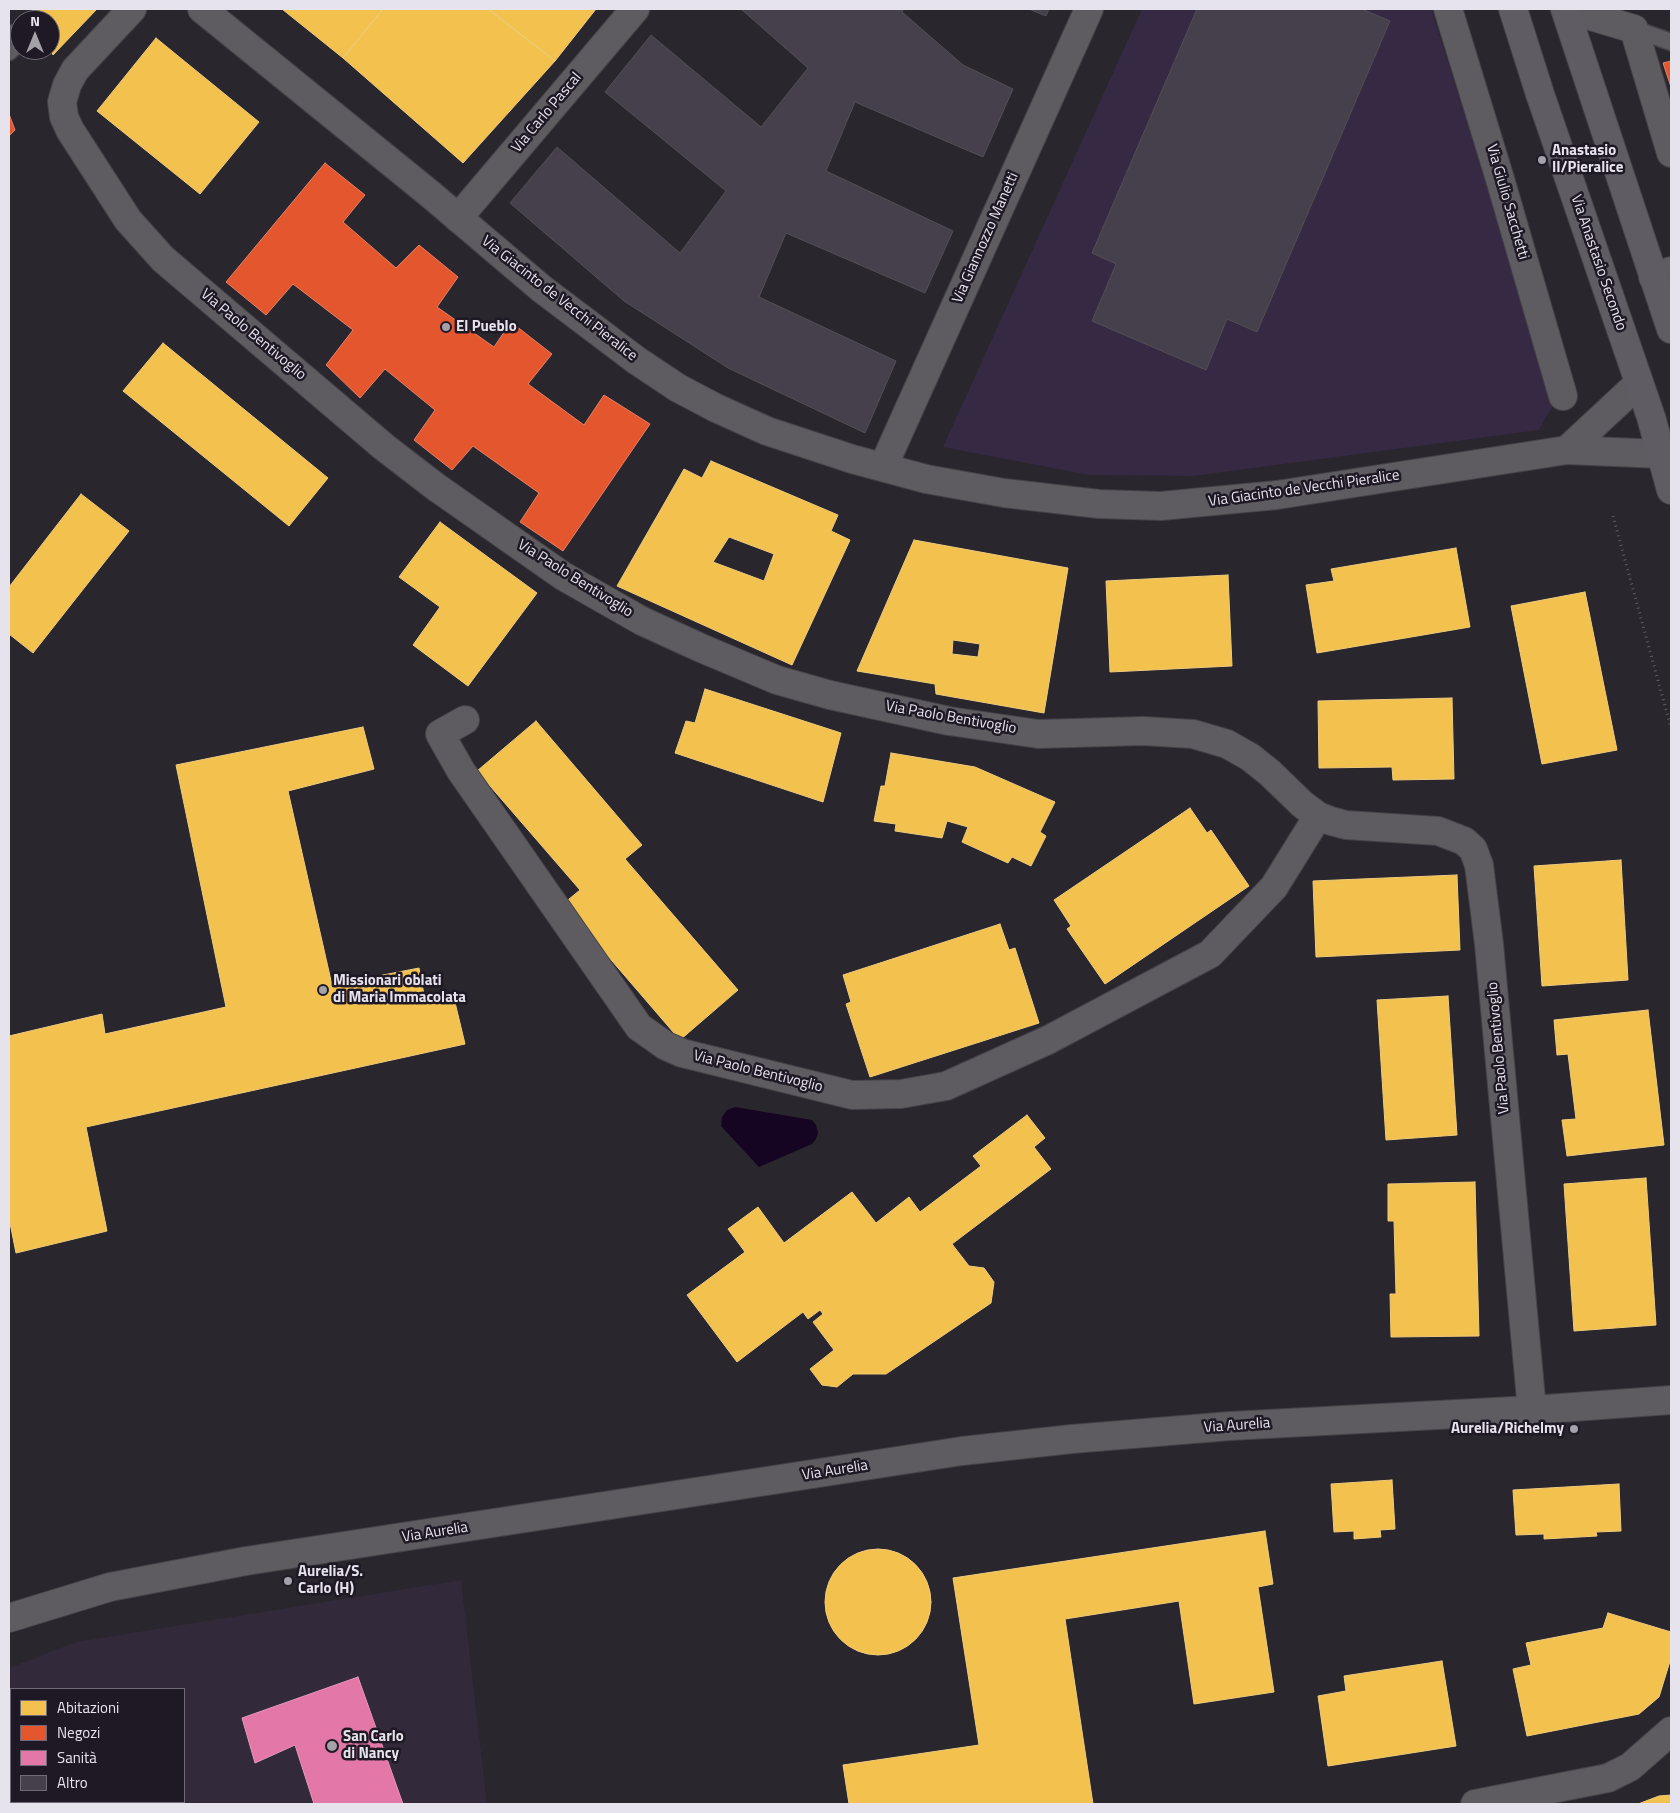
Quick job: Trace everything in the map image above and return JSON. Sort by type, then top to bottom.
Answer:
[{"type":"main road","name":"Via Anastasio Secondo","points":[[1513,9],[1540,94],[1639,383],[1662,454],[1671,490]]},
{"type":"main road","points":[[1566,9],[1662,274],[1671,329]]},
{"type":"street","name":"Via Paolo Bentivoglio","points":[[132,9],[75,70],[67,85],[62,102],[64,117],[70,130],[128,220],[163,259],[384,447],[436,487],[563,576],[642,621],[700,648],[777,680],[830,695],[949,721],[1038,734],[1143,731],[1193,734],[1227,744],[1250,757],[1270,773],[1302,804],[1318,816],[1331,822],[1346,825],[1438,831],[1464,841],[1477,856],[1482,885],[1532,1410]]},
{"type":"street","name":"Via Giacinto de Vecchi Pieralice","points":[[202,9],[542,289],[591,328],[678,388],[767,431],[883,468],[926,479],[1004,493],[1098,504],[1161,506],[1277,495],[1567,450],[1662,454]]},
{"type":"street","name":"Via Carlo Pascal","points":[[458,218],[635,9]]},
{"type":"street","name":"Via Giannozzo Manetti","points":[[883,468],[1090,9]]},
{"type":"street","name":"Via Giulio Sacchetti","points":[[1448,9],[1564,396]]},
{"type":"street","points":[[1566,9],[1634,29],[1671,153]]},
{"type":"street","points":[[1567,450],[1639,383]]},
{"type":"street","name":"Via Paolo Bentivoglio","points":[[465,720],[440,734],[461,771],[639,1027],[666,1046],[698,1058],[852,1094],[901,1094],[946,1086],[1048,1040],[1210,954],[1274,887],[1318,816]]},
{"type":"street","name":"Via Aurelia","points":[[9,1618],[110,1587],[237,1562],[962,1451],[1072,1439],[1230,1426],[1532,1410],[1671,1400]]},
{"type":"street","points":[[1475,1804],[1608,1778],[1630,1767],[1671,1732]]},
{"type":"lane","points":[[1634,29],[1671,42]]},
{"type":"lane","points":[[9,33],[13,48],[9,52]]},
{"type":"path","points":[[1613,516],[1671,728]]},
{"type":"shaded area","points":[[1142,9],[1197,9],[1092,253],[1116,264],[1092,321],[1205,370],[1227,319],[1257,332],[1390,21],[1362,9],[1431,9],[1555,401],[1539,430],[1193,476],[1089,475],[943,447]]},
{"type":"shaded area","points":[[735,1107],[812,1120],[816,1125],[818,1133],[816,1139],[812,1144],[759,1167],[721,1126],[722,1117],[727,1110]]},
{"type":"shaded area","name":"San Carlo di Nancy","points":[[461,1580],[487,1804],[9,1804],[9,1668],[76,1642]]},
{"type":"building: Abitazioni","points":[[97,9],[60,48],[60,10],[32,10]]},
{"type":"building: Abitazioni","points":[[282,9],[383,9],[343,58]]},
{"type":"building: Abitazioni","points":[[383,9],[488,9],[555,61],[463,163],[343,58]]},
{"type":"building: Abitazioni","points":[[488,9],[596,9],[555,61]]},
{"type":"building: Abitazioni","points":[[156,38],[259,122],[200,194],[97,111]]},
{"type":"building: Abitazioni","points":[[163,343],[328,478],[289,526],[123,391]]},
{"type":"building: Abitazioni","points":[[711,461],[838,515],[831,531],[850,540],[792,665],[617,586],[684,469],[702,478]],"holes":[[[729,537],[774,554],[764,581],[713,562]]]},
{"type":"building: Abitazioni","points":[[81,494],[129,531],[33,653],[9,634],[9,587]]},
{"type":"building: Abitazioni","points":[[440,522],[537,593],[468,686],[413,645],[440,607],[399,577]]},
{"type":"building: Abitazioni","points":[[914,540],[1068,568],[1044,713],[936,694],[935,684],[857,671]],"holes":[[[953,640],[980,644],[978,657],[952,654]]]},
{"type":"building: Abitazioni","points":[[1456,548],[1470,627],[1317,653],[1306,585],[1334,581],[1331,569]]},
{"type":"building: Abitazioni","points":[[1228,575],[1232,666],[1110,672],[1106,581]]},
{"type":"building: Abitazioni","points":[[1585,592],[1617,750],[1542,764],[1511,606]]},
{"type":"building: Abitazioni","points":[[705,689],[841,733],[823,802],[675,753],[686,721],[695,723]]},
{"type":"building: Abitazioni","points":[[1452,698],[1454,779],[1393,780],[1392,767],[1319,768],[1318,701]]},
{"type":"building: Abitazioni","points":[[536,721],[642,845],[625,859],[738,990],[680,1040],[563,904],[580,890],[477,771]]},
{"type":"building: Abitazioni","name":"Missionari oblati di Maria Immacolata","points":[[363,727],[374,769],[288,791],[332,985],[419,968],[425,1000],[453,994],[465,1044],[86,1127],[107,1231],[16,1253],[9,1218],[9,1036],[102,1014],[105,1034],[226,1007],[176,765]]},
{"type":"building: Abitazioni","points":[[891,753],[975,767],[1055,802],[1040,832],[1046,836],[1031,866],[1012,857],[1008,863],[962,842],[968,827],[947,821],[942,838],[895,831],[896,824],[874,821],[881,786],[885,786]]},
{"type":"building: Abitazioni","points":[[1190,808],[1207,833],[1211,830],[1249,886],[1105,984],[1067,929],[1071,926],[1054,900]]},
{"type":"building: Abitazioni","points":[[1621,860],[1628,980],[1542,986],[1534,866]]},
{"type":"building: Abitazioni","points":[[1457,875],[1460,950],[1316,957],[1313,881]]},
{"type":"building: Abitazioni","points":[[1000,924],[1009,950],[1015,948],[1039,1023],[870,1077],[846,1004],[851,1002],[843,975]]},
{"type":"building: Abitazioni","points":[[1448,996],[1457,1135],[1386,1140],[1377,1000]]},
{"type":"building: Abitazioni","points":[[1648,1010],[1664,1145],[1567,1156],[1562,1120],[1576,1119],[1568,1054],[1557,1055],[1554,1020]]},
{"type":"building: Abitazioni","points":[[1027,1115],[1045,1138],[1034,1147],[1051,1169],[952,1244],[969,1266],[984,1268],[994,1282],[991,1303],[886,1374],[853,1374],[837,1387],[822,1385],[810,1369],[834,1350],[813,1322],[823,1314],[820,1310],[808,1319],[803,1312],[737,1362],[687,1295],[745,1252],[728,1229],[758,1207],[784,1243],[852,1192],[876,1223],[909,1197],[920,1212],[981,1166],[973,1156]]},
{"type":"building: Abitazioni","points":[[1646,1178],[1656,1325],[1574,1331],[1564,1184]]},
{"type":"building: Abitazioni","points":[[1475,1182],[1479,1336],[1391,1337],[1390,1294],[1396,1294],[1394,1221],[1388,1221],[1388,1184]]},
{"type":"building: Abitazioni","points":[[1392,1480],[1395,1529],[1380,1530],[1381,1537],[1354,1539],[1354,1531],[1334,1532],[1331,1484]]},
{"type":"building: Abitazioni","points":[[1619,1484],[1621,1531],[1596,1532],[1597,1536],[1544,1539],[1544,1534],[1516,1535],[1513,1490]]},
{"type":"building: Abitazioni","points":[[1265,1531],[1273,1584],[1258,1587],[1274,1692],[1194,1704],[1179,1601],[1065,1619],[1093,1804],[849,1804],[843,1765],[979,1745],[953,1578]]},
{"type":"building: Abitazioni","points":[[878,1549],[898,1553],[916,1564],[927,1582],[931,1602],[927,1622],[916,1640],[898,1651],[878,1655],[858,1651],[840,1640],[829,1622],[825,1602],[829,1582],[840,1564],[858,1553]]},
{"type":"building: Abitazioni","points":[[1608,1613],[1671,1632],[1671,1658],[1659,1697],[1639,1714],[1527,1736],[1513,1669],[1531,1665],[1526,1643],[1603,1628]]},
{"type":"building: Abitazioni","points":[[1442,1661],[1456,1746],[1328,1766],[1318,1696],[1346,1691],[1344,1676]]},
{"type":"building: Abitazioni","points":[[1671,1795],[1671,1804],[1638,1804],[1659,1796]]},
{"type":"building: Negozi","points":[[1671,61],[1671,87],[1663,63]]},
{"type":"building: Negozi","points":[[9,114],[15,130],[9,136]]},
{"type":"building: Negozi","points":[[325,163],[365,195],[343,222],[396,268],[419,245],[458,277],[437,307],[494,347],[511,322],[552,354],[528,384],[584,425],[604,395],[650,424],[563,551],[520,522],[539,493],[473,446],[452,470],[414,440],[435,410],[385,369],[360,398],[326,365],[353,330],[293,284],[266,315],[226,282]]},
{"type":"building: Sanità","points":[[358,1677],[403,1804],[314,1804],[295,1745],[255,1763],[242,1718]]},
{"type":"building: Altro","points":[[741,9],[904,9],[902,12],[963,65],[1013,89],[983,157],[855,102],[826,171],[953,231],[925,293],[786,233],[759,297],[896,361],[865,433],[728,368],[624,301],[510,203],[557,147],[680,253],[726,191],[605,92],[651,35],[761,127],[808,68]]},
{"type":"building: Altro","points":[[1029,9],[1049,9],[1046,16]]},
{"type":"building: Altro","points":[[1197,9],[1362,9],[1390,21],[1257,332],[1227,319],[1206,370],[1092,321],[1116,264],[1092,253]]},
{"type":"place","name":"Anastasio II/Pieralice","points":[[1542,160]]},
{"type":"place","name":"El Pueblo","points":[[446,327]]},
{"type":"place","name":"Missionari oblati di Maria Immacolata","points":[[323,990]]},
{"type":"place","name":"Aurelia/Richelmy","points":[[1574,1429]]},
{"type":"place","name":"Aurelia/S. Carlo (H)","points":[[288,1581]]},
{"type":"place","name":"San Carlo di Nancy","points":[[332,1746]]}]
